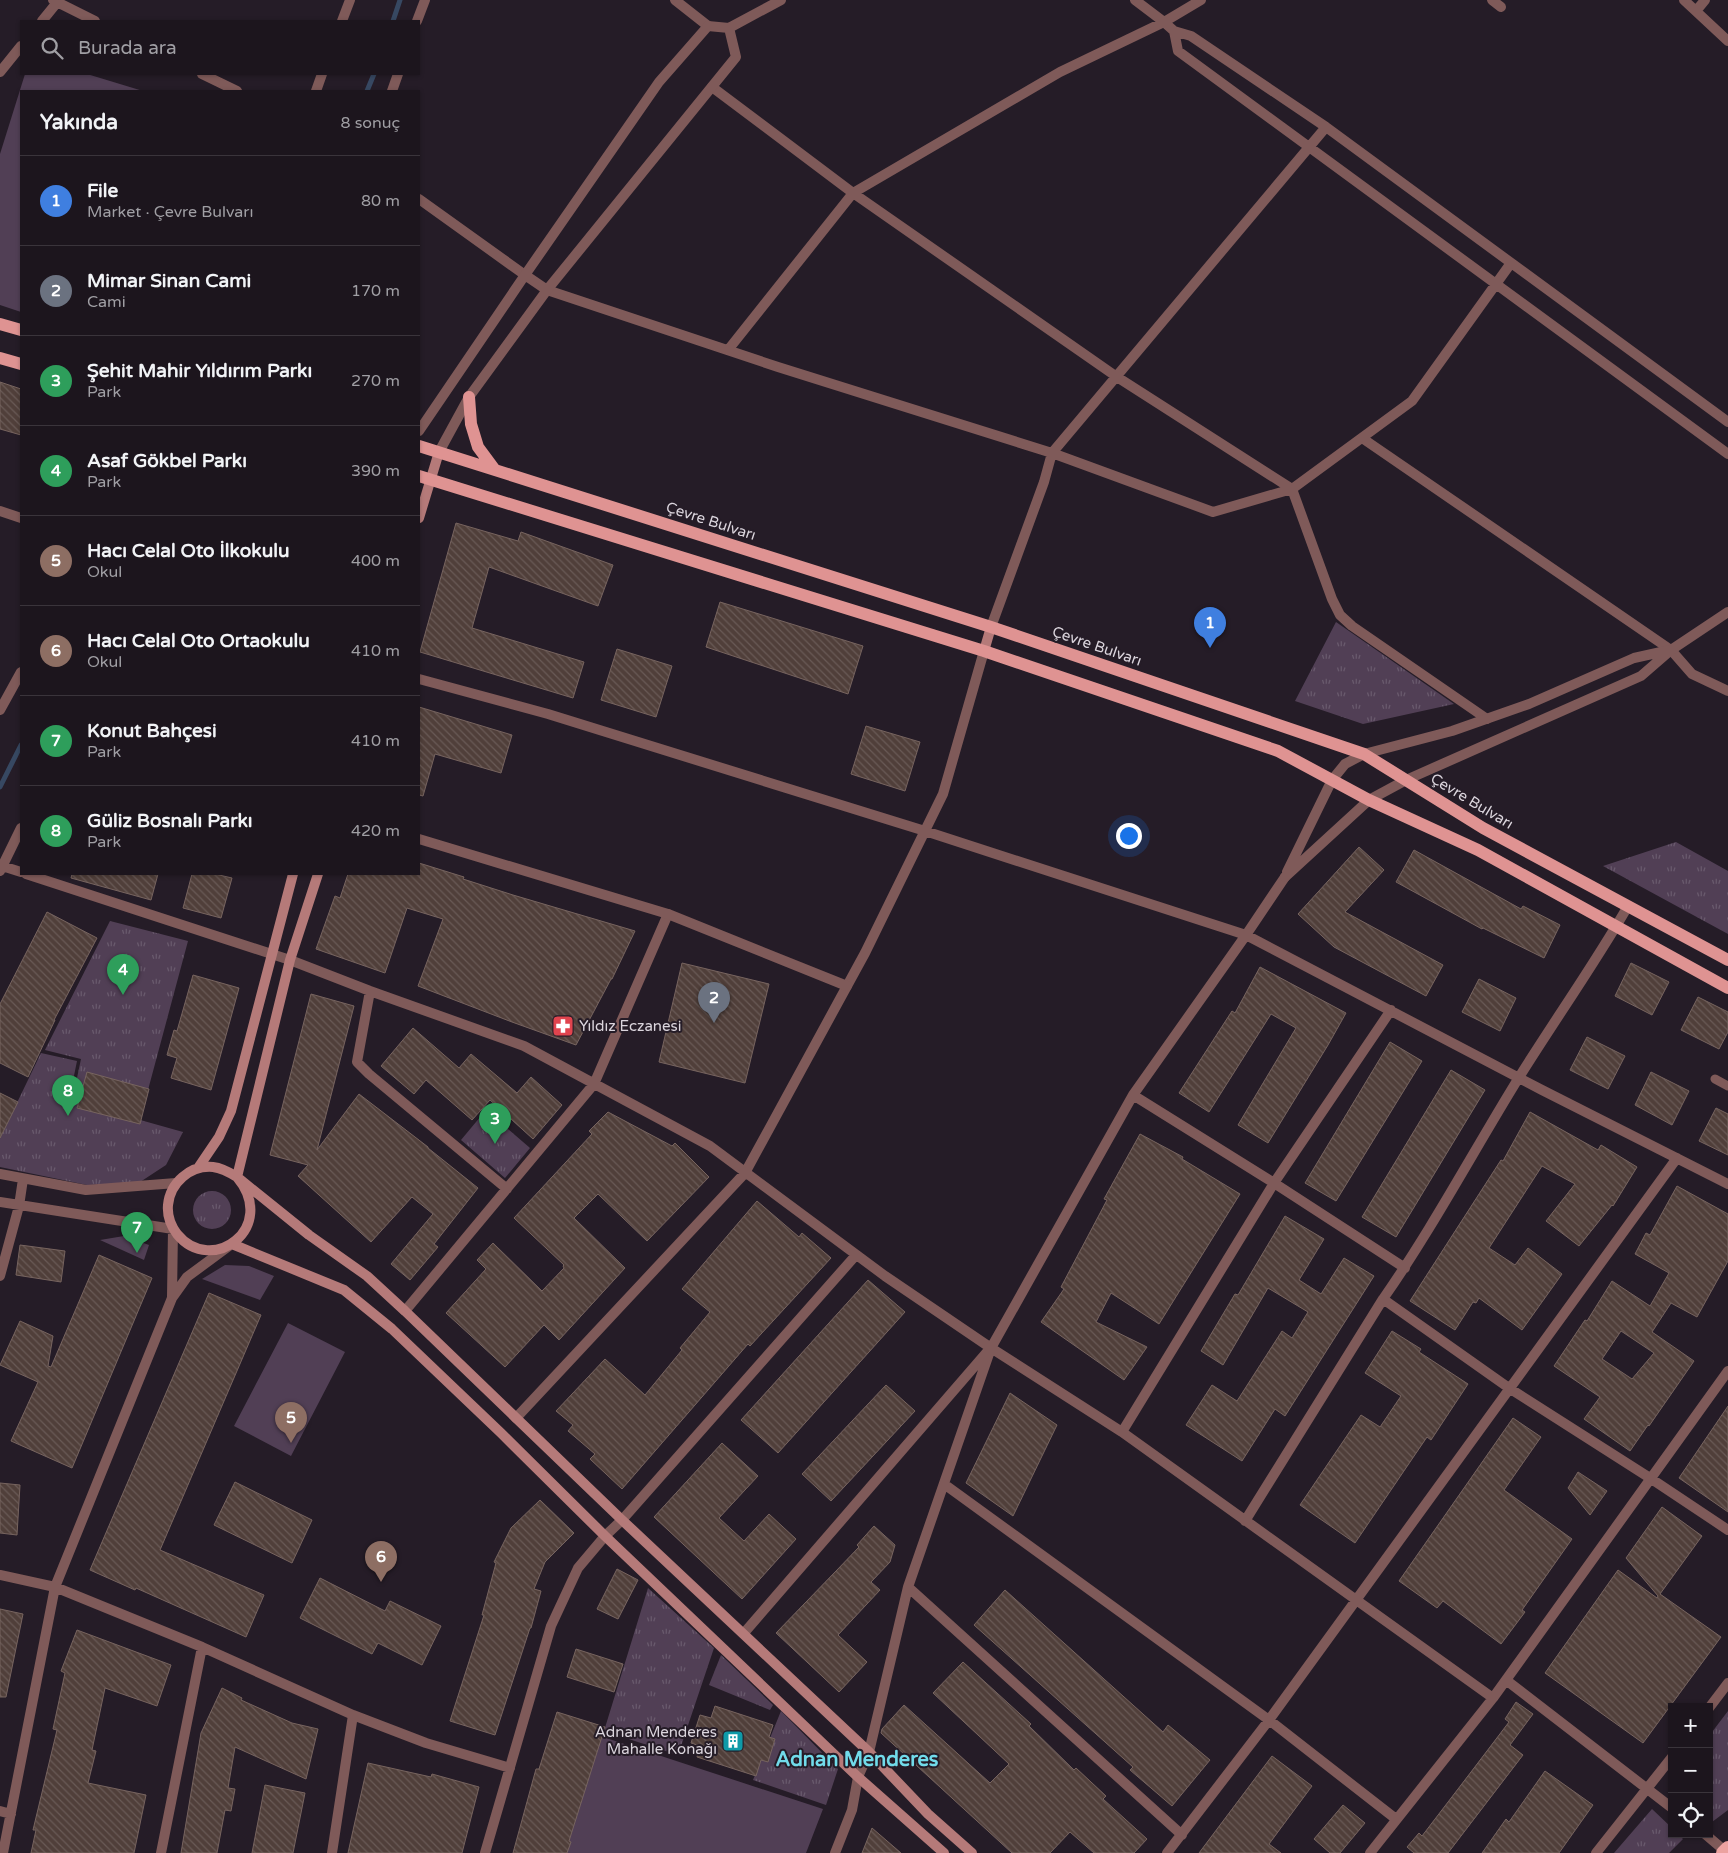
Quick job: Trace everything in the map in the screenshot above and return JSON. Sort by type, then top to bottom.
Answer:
[{"type":"main road","points":[[0,324],[20,330]]},
{"type":"main road","points":[[0,358],[20,364]]},
{"type":"main road","points":[[469,397],[471,424],[478,447],[495,470]]},
{"type":"main road","name":"Çevre Bulvarı","points":[[420,446],[991,627],[1364,754],[1483,828],[1728,960]]},
{"type":"main road","points":[[420,511],[425,477],[439,452]]},
{"type":"main road","points":[[425,477],[984,651],[1278,751],[1369,800],[1478,850],[1728,988]]},
{"type":"main road","points":[[984,651],[991,627]]},
{"type":"main road","points":[[198,1168],[219,1137],[231,1111],[293,875]]},
{"type":"main road","points":[[237,1177],[290,960],[318,875]]},
{"type":"main road","points":[[237,1177],[245,1187],[250,1199],[251,1212],[248,1224],[241,1236],[232,1244],[219,1249],[206,1250],[193,1247],[182,1239],[173,1229],[169,1218],[170,1194],[176,1184],[186,1174],[198,1168],[219,1168],[237,1177],[309,1235],[368,1276],[622,1520],[869,1752],[928,1814],[972,1853]]},
{"type":"main road","points":[[232,1244],[344,1290],[392,1329],[501,1432],[604,1536],[858,1777],[944,1853]]},
{"type":"street","points":[[342,20],[350,0]]},
{"type":"street","points":[[417,20],[425,0]]},
{"type":"street","points":[[674,0],[708,26],[729,28],[781,0]]},
{"type":"street","points":[[1136,0],[1174,31],[1191,36],[1326,127],[1728,422]]},
{"type":"street","points":[[728,350],[853,193],[1060,72],[1164,22],[1201,0]]},
{"type":"street","points":[[1492,0],[1501,8]]},
{"type":"street","points":[[1684,0],[1728,41]]},
{"type":"street","points":[[1696,11],[1705,0]]},
{"type":"street","points":[[43,20],[56,1],[93,20]]},
{"type":"street","points":[[420,430],[659,82],[708,26]]},
{"type":"street","points":[[439,452],[469,397],[547,290],[736,56],[729,28]]},
{"type":"street","points":[[1174,31],[1178,51],[1728,454]]},
{"type":"street","points":[[0,72],[20,47]]},
{"type":"street","points":[[204,75],[235,90]]},
{"type":"street","points":[[316,90],[322,75]]},
{"type":"street","points":[[392,90],[398,75]]},
{"type":"street","points":[[712,88],[853,193],[1117,377],[1292,489],[1332,599],[1340,615],[1352,626],[1487,719]]},
{"type":"street","points":[[991,627],[1044,482],[1052,453],[1326,127]]},
{"type":"street","points":[[420,200],[547,290],[778,367],[1052,453],[1213,512],[1292,489],[1412,401],[1511,263]]},
{"type":"street","points":[[1362,438],[1671,650],[1692,674],[1728,691]]},
{"type":"street","points":[[0,511],[20,518]]},
{"type":"street","points":[[1285,877],[1369,800],[1406,780],[1641,676],[1671,650],[1728,612]]},
{"type":"street","points":[[835,1853],[852,1810],[858,1777],[869,1752],[908,1587],[991,1348],[1133,1095],[1285,877],[1332,780],[1345,764],[1364,754],[1452,731],[1529,704],[1634,658],[1671,650]]},
{"type":"street","points":[[516,1418],[745,1173],[847,986],[943,794],[984,651]]},
{"type":"street","points":[[0,710],[20,674]]},
{"type":"street","points":[[420,679],[548,714],[925,831],[1246,935],[1519,1078],[1728,1184]]},
{"type":"street","points":[[20,830],[1,868],[20,872]]},
{"type":"street","points":[[420,839],[668,914],[847,986]]},
{"type":"street","points":[[29,875],[290,960],[370,991],[524,1046],[710,1146],[856,1255],[991,1348],[1122,1432],[1494,1698]]},
{"type":"street","points":[[1245,1521],[1405,1268],[1519,1078],[1628,906]]},
{"type":"street","points":[[405,1311],[594,1084],[668,914]]},
{"type":"street","points":[[370,991],[357,1062],[507,1189]]},
{"type":"street","points":[[1122,1432],[1274,1183],[1390,1010]]},
{"type":"street","points":[[1133,1095],[1405,1268]]},
{"type":"street","points":[[1167,1853],[1269,1720],[1677,1158]]},
{"type":"street","points":[[0,1174],[86,1190],[176,1184]]},
{"type":"street","points":[[0,1276],[19,1206],[23,1179]]},
{"type":"street","points":[[0,1202],[173,1229],[172,1298]]},
{"type":"street","points":[[3,1853],[55,1587],[172,1298],[187,1277],[232,1244]]},
{"type":"street","points":[[485,1853],[551,1626],[578,1568],[604,1536],[622,1520],[856,1255]]},
{"type":"street","points":[[1383,1300],[1509,1388],[1728,1530]]},
{"type":"street","points":[[744,1633],[991,1348]]},
{"type":"street","points":[[1370,1853],[1494,1698],[1728,1370]]},
{"type":"street","points":[[944,1484],[1269,1720],[1396,1819]]},
{"type":"street","points":[[0,1575],[55,1587],[202,1647],[353,1715],[426,1743],[510,1768]]},
{"type":"street","points":[[908,1587],[1182,1835]]},
{"type":"street","points":[[161,1853],[202,1647]]},
{"type":"street","points":[[1506,1680],[1668,1805]]},
{"type":"street","points":[[1713,1703],[1728,1683]]},
{"type":"street","points":[[332,1853],[353,1715]]},
{"type":"street","points":[[1596,1853],[1668,1762]]},
{"type":"street","points":[[0,1812],[12,1814]]},
{"type":"street","points":[[1710,1838],[1725,1851]]},
{"type":"lane","points":[[1715,1079],[1728,1086]]},
{"type":"green space","points":[[25,75],[90,75],[140,90],[20,90]]},
{"type":"green space","points":[[20,90],[20,312],[0,305],[0,154]]},
{"type":"green space","points":[[1336,622],[1454,704],[1363,724],[1295,701]]},
{"type":"green space","points":[[1676,842],[1728,871],[1728,934],[1603,866]]},
{"type":"green space","points":[[110,921],[188,941],[141,1116],[73,1097],[81,1059],[45,1050]]},
{"type":"green space","points":[[41,1053],[77,1061],[69,1100],[183,1132],[166,1165],[137,1184],[87,1185],[0,1167],[0,1138]]},
{"type":"green space","points":[[486,1110],[530,1148],[505,1178],[461,1140]]},
{"type":"green space","points":[[212,1191],[226,1196],[231,1210],[226,1224],[212,1229],[198,1224],[193,1210],[198,1196]]},
{"type":"green space","points":[[124,1236],[149,1245],[144,1260],[100,1240]]},
{"type":"green space","points":[[225,1265],[249,1266],[274,1276],[260,1300],[202,1279]]},
{"type":"green space","points":[[288,1323],[345,1352],[291,1456],[234,1426]]},
{"type":"green space","points":[[648,1588],[714,1648],[678,1755],[604,1731]]},
{"type":"green space","points":[[721,1655],[773,1705],[770,1710],[709,1685]]},
{"type":"green space","points":[[781,1711],[838,1769],[826,1805],[753,1780]]},
{"type":"green space","points":[[1728,1711],[1728,1810],[1713,1821],[1713,1748],[1713,1731]]},
{"type":"green space","points":[[600,1736],[823,1809],[806,1853],[565,1853]]},
{"type":"green space","points":[[1652,1809],[1668,1824],[1668,1838],[1683,1839],[1669,1853],[1614,1853]]},
{"type":"building","points":[[0,382],[20,389],[20,435],[0,429]]},
{"type":"building","points":[[456,523],[518,541],[521,532],[613,565],[598,606],[489,567],[472,628],[584,662],[573,698],[420,652]]},
{"type":"building","points":[[720,602],[863,646],[848,694],[706,647]]},
{"type":"building","points":[[617,649],[672,666],[656,717],[601,700]]},
{"type":"building","points":[[420,707],[512,735],[501,773],[435,754],[423,796],[420,795]]},
{"type":"building","points":[[866,726],[920,742],[905,791],[851,774]]},
{"type":"building","points":[[1359,847],[1384,870],[1345,912],[1443,965],[1426,996],[1334,947],[1298,914]]},
{"type":"building","points":[[1414,850],[1521,909],[1523,906],[1560,925],[1544,958],[1482,929],[1396,882]]},
{"type":"building","points":[[420,863],[513,895],[635,931],[612,979],[576,1045],[418,986],[443,919],[407,908],[385,973],[316,949],[335,896],[340,898],[348,875],[420,875]]},
{"type":"building","points":[[72,875],[158,875],[151,900],[71,878]]},
{"type":"building","points":[[192,875],[219,875],[232,878],[221,918],[183,908]]},
{"type":"building","points":[[47,912],[97,938],[54,1020],[28,1077],[0,1063],[0,1004]]},
{"type":"building","points":[[682,963],[769,984],[745,1083],[659,1062]]},
{"type":"building","points":[[1631,963],[1669,982],[1652,1015],[1615,996]]},
{"type":"building","points":[[1260,967],[1346,1013],[1268,1143],[1238,1125],[1296,1028],[1271,1014],[1209,1112],[1179,1093],[1232,1011],[1235,1013]]},
{"type":"building","points":[[193,975],[239,988],[211,1090],[171,1078],[177,1058],[167,1055],[174,1030],[177,1031]]},
{"type":"building","points":[[1479,979],[1516,998],[1500,1031],[1462,1012]]},
{"type":"building","points":[[311,994],[354,1006],[317,1150],[359,1094],[478,1188],[434,1244],[438,1247],[410,1280],[391,1264],[433,1214],[412,1197],[371,1242],[298,1176],[308,1165],[270,1155]]},
{"type":"building","points":[[1698,997],[1728,1012],[1728,1032],[1719,1049],[1681,1030]]},
{"type":"building","points":[[413,1028],[459,1068],[471,1054],[517,1093],[531,1077],[562,1105],[533,1139],[490,1100],[472,1120],[426,1080],[414,1094],[381,1066]]},
{"type":"building","points":[[1587,1037],[1625,1056],[1608,1089],[1570,1070]]},
{"type":"building","points":[[1390,1042],[1422,1061],[1336,1201],[1305,1183]]},
{"type":"building","points":[[1451,1070],[1485,1090],[1396,1237],[1362,1217]]},
{"type":"building","points":[[87,1072],[149,1089],[140,1124],[77,1108]]},
{"type":"building","points":[[1651,1072],[1689,1091],[1672,1125],[1635,1105]]},
{"type":"building","points":[[0,1093],[18,1102],[0,1138]]},
{"type":"building","points":[[1716,1108],[1728,1114],[1728,1155],[1699,1141]]},
{"type":"building","points":[[608,1112],[672,1146],[675,1143],[709,1177],[647,1241],[598,1194],[574,1218],[625,1268],[559,1340],[544,1325],[505,1367],[446,1313],[486,1269],[477,1260],[493,1243],[542,1291],[564,1268],[564,1265],[514,1218],[592,1134],[589,1131]]},
{"type":"building","points":[[1530,1112],[1598,1150],[1601,1145],[1637,1167],[1613,1206],[1579,1246],[1546,1221],[1575,1184],[1542,1166],[1489,1248],[1515,1265],[1528,1248],[1562,1274],[1522,1330],[1479,1298],[1476,1303],[1473,1302],[1455,1330],[1410,1301],[1501,1160],[1503,1161]]},
{"type":"building","points":[[1140,1134],[1183,1157],[1182,1159],[1240,1194],[1159,1324],[1111,1293],[1096,1322],[1147,1347],[1124,1380],[1041,1322],[1064,1289],[1061,1287],[1107,1200],[1104,1199]]},
{"type":"building","points":[[1677,1186],[1728,1214],[1728,1261],[1697,1317],[1671,1303],[1652,1332],[1694,1361],[1630,1451],[1584,1419],[1600,1397],[1554,1366],[1585,1320],[1587,1321],[1612,1281],[1650,1306],[1669,1273],[1635,1254],[1646,1233],[1650,1235]],"holes":[[[1621,1331],[1654,1353],[1632,1379],[1602,1359]]]},
{"type":"building","points":[[757,1201],[799,1237],[802,1233],[831,1258],[750,1346],[748,1344],[622,1489],[590,1459],[595,1454],[568,1431],[573,1425],[556,1411],[605,1359],[645,1395],[710,1312],[682,1289]]},
{"type":"building","points":[[1285,1216],[1324,1239],[1299,1280],[1321,1294],[1344,1258],[1374,1276],[1285,1416],[1275,1409],[1242,1461],[1186,1425],[1212,1385],[1237,1401],[1282,1331],[1292,1338],[1308,1312],[1268,1288],[1223,1365],[1201,1351],[1235,1294],[1238,1295]]},
{"type":"building","points":[[20,1245],[65,1251],[61,1282],[16,1275]]},
{"type":"building","points":[[99,1255],[152,1278],[72,1468],[11,1441],[38,1382],[0,1365],[20,1321],[53,1336],[48,1366],[51,1367]]},
{"type":"building","points":[[868,1280],[905,1312],[778,1453],[741,1420]]},
{"type":"building","points":[[209,1293],[261,1315],[160,1550],[264,1595],[246,1637],[136,1588],[135,1590],[90,1570]]},
{"type":"building","points":[[1392,1331],[1421,1349],[1419,1352],[1468,1384],[1431,1440],[1427,1437],[1355,1543],[1300,1505],[1361,1415],[1380,1427],[1401,1396],[1365,1373]]},
{"type":"building","points":[[886,1385],[915,1411],[831,1501],[802,1474]]},
{"type":"building","points":[[1010,1393],[1057,1425],[1013,1516],[966,1483]]},
{"type":"building","points":[[1728,1406],[1728,1512],[1679,1478]]},
{"type":"building","points":[[1513,1418],[1541,1437],[1504,1490],[1572,1539],[1522,1610],[1525,1612],[1501,1644],[1443,1601],[1437,1608],[1399,1581]]},
{"type":"building","points":[[722,1443],[758,1476],[719,1518],[744,1541],[769,1514],[796,1539],[742,1599],[654,1517]]},
{"type":"building","points":[[1578,1472],[1607,1491],[1590,1515],[1568,1488]]},
{"type":"building","points":[[235,1482],[312,1520],[292,1563],[214,1525]]},
{"type":"building","points":[[0,1483],[20,1485],[17,1535],[0,1533]]},
{"type":"building","points":[[540,1500],[574,1533],[545,1562],[534,1589],[541,1591],[531,1628],[495,1735],[450,1721],[484,1615],[482,1615],[496,1563],[494,1562],[511,1528]]},
{"type":"building","points":[[1662,1507],[1702,1536],[1660,1594],[1721,1637],[1672,1703],[1668,1703],[1668,1709],[1643,1743],[1545,1673],[1618,1570],[1657,1598],[1658,1596],[1626,1558]]},
{"type":"building","points":[[874,1526],[895,1545],[890,1562],[871,1582],[880,1590],[838,1635],[867,1662],[839,1692],[776,1633],[859,1547],[857,1545]]},
{"type":"building","points":[[617,1569],[638,1580],[618,1619],[597,1609]]},
{"type":"building","points":[[320,1578],[385,1611],[390,1601],[441,1626],[422,1665],[378,1643],[372,1654],[300,1618]]},
{"type":"building","points":[[1005,1590],[1163,1732],[1168,1725],[1210,1760],[1172,1806],[1130,1770],[1133,1767],[974,1625]]},
{"type":"building","points":[[0,1609],[23,1614],[6,1697],[0,1697]]},
{"type":"building","points":[[77,1630],[171,1665],[157,1706],[105,1688],[92,1750],[96,1751],[88,1783],[146,1795],[134,1853],[31,1853],[36,1830],[33,1830],[57,1730],[53,1729],[65,1673],[61,1671]]},
{"type":"building","points":[[576,1649],[623,1664],[614,1692],[567,1677]]},
{"type":"building","points":[[963,1662],[1031,1724],[1029,1726],[1074,1770],[1076,1768],[1106,1796],[1103,1799],[1147,1839],[1134,1853],[1094,1853],[1070,1832],[1050,1853],[1012,1853],[881,1733],[882,1729],[904,1705],[990,1783],[1009,1764],[933,1693]]},
{"type":"building","points":[[222,1688],[242,1698],[241,1700],[292,1723],[318,1729],[306,1779],[235,1747],[228,1788],[235,1789],[231,1811],[225,1810],[217,1853],[181,1853],[201,1733]]},
{"type":"building","points":[[1516,1702],[1533,1714],[1510,1745],[1523,1755],[1448,1853],[1414,1853],[1407,1847],[1419,1833],[1422,1836],[1509,1722],[1505,1719]]},
{"type":"building","name":"Adnan Menderes Mahalle Konağı","points":[[715,1706],[773,1725],[769,1737],[775,1739],[768,1762],[761,1760],[756,1776],[697,1757],[700,1746],[691,1743],[700,1715],[711,1718]]},
{"type":"building","points":[[557,1712],[605,1727],[569,1841],[571,1842],[567,1853],[513,1853],[536,1769],[539,1769]]},
{"type":"building","points":[[1272,1756],[1312,1786],[1269,1844],[1281,1853],[1199,1853]]},
{"type":"building","points":[[368,1763],[431,1777],[432,1774],[479,1787],[462,1853],[348,1853]]},
{"type":"building","points":[[1545,1771],[1593,1805],[1559,1853],[1482,1853],[1506,1819],[1509,1822]]},
{"type":"building","points":[[265,1785],[305,1793],[293,1853],[252,1853]]},
{"type":"building","points":[[1343,1805],[1365,1823],[1340,1853],[1330,1853],[1314,1839]]},
{"type":"building","points":[[872,1828],[901,1853],[862,1853]]},
{"type":"waterway","points":[[393,20],[400,0]]},
{"type":"waterway","points":[[367,90],[374,75]]},
{"type":"waterway","points":[[0,787],[20,747]]},
{"type":"place","name":"File","points":[[1210,648]]},
{"type":"place","name":"Asaf Gökbel Parkı","points":[[123,995]]},
{"type":"place","name":"Mimar Sinan Cami","points":[[714,1023]]},
{"type":"place","name":"Yıldız Eczanesi","points":[[563,1026]]},
{"type":"place","name":"Güliz Bosnalı Parkı","points":[[68,1116]]},
{"type":"place","name":"Şehit Mahir Yıldırım Parkı","points":[[495,1144]]},
{"type":"place","name":"Konut Bahçesi","points":[[137,1253]]},
{"type":"place","name":"Hacı Celal Oto İlkokulu","points":[[291,1443]]},
{"type":"place","name":"Hacı Celal Oto Ortaokulu","points":[[381,1582]]},
{"type":"place","name":"Adnan Menderes Mahalle Konağı","points":[[733,1741]]},
{"type":"district","name":"Adnan Menderes","points":[[857,1760]]}]
